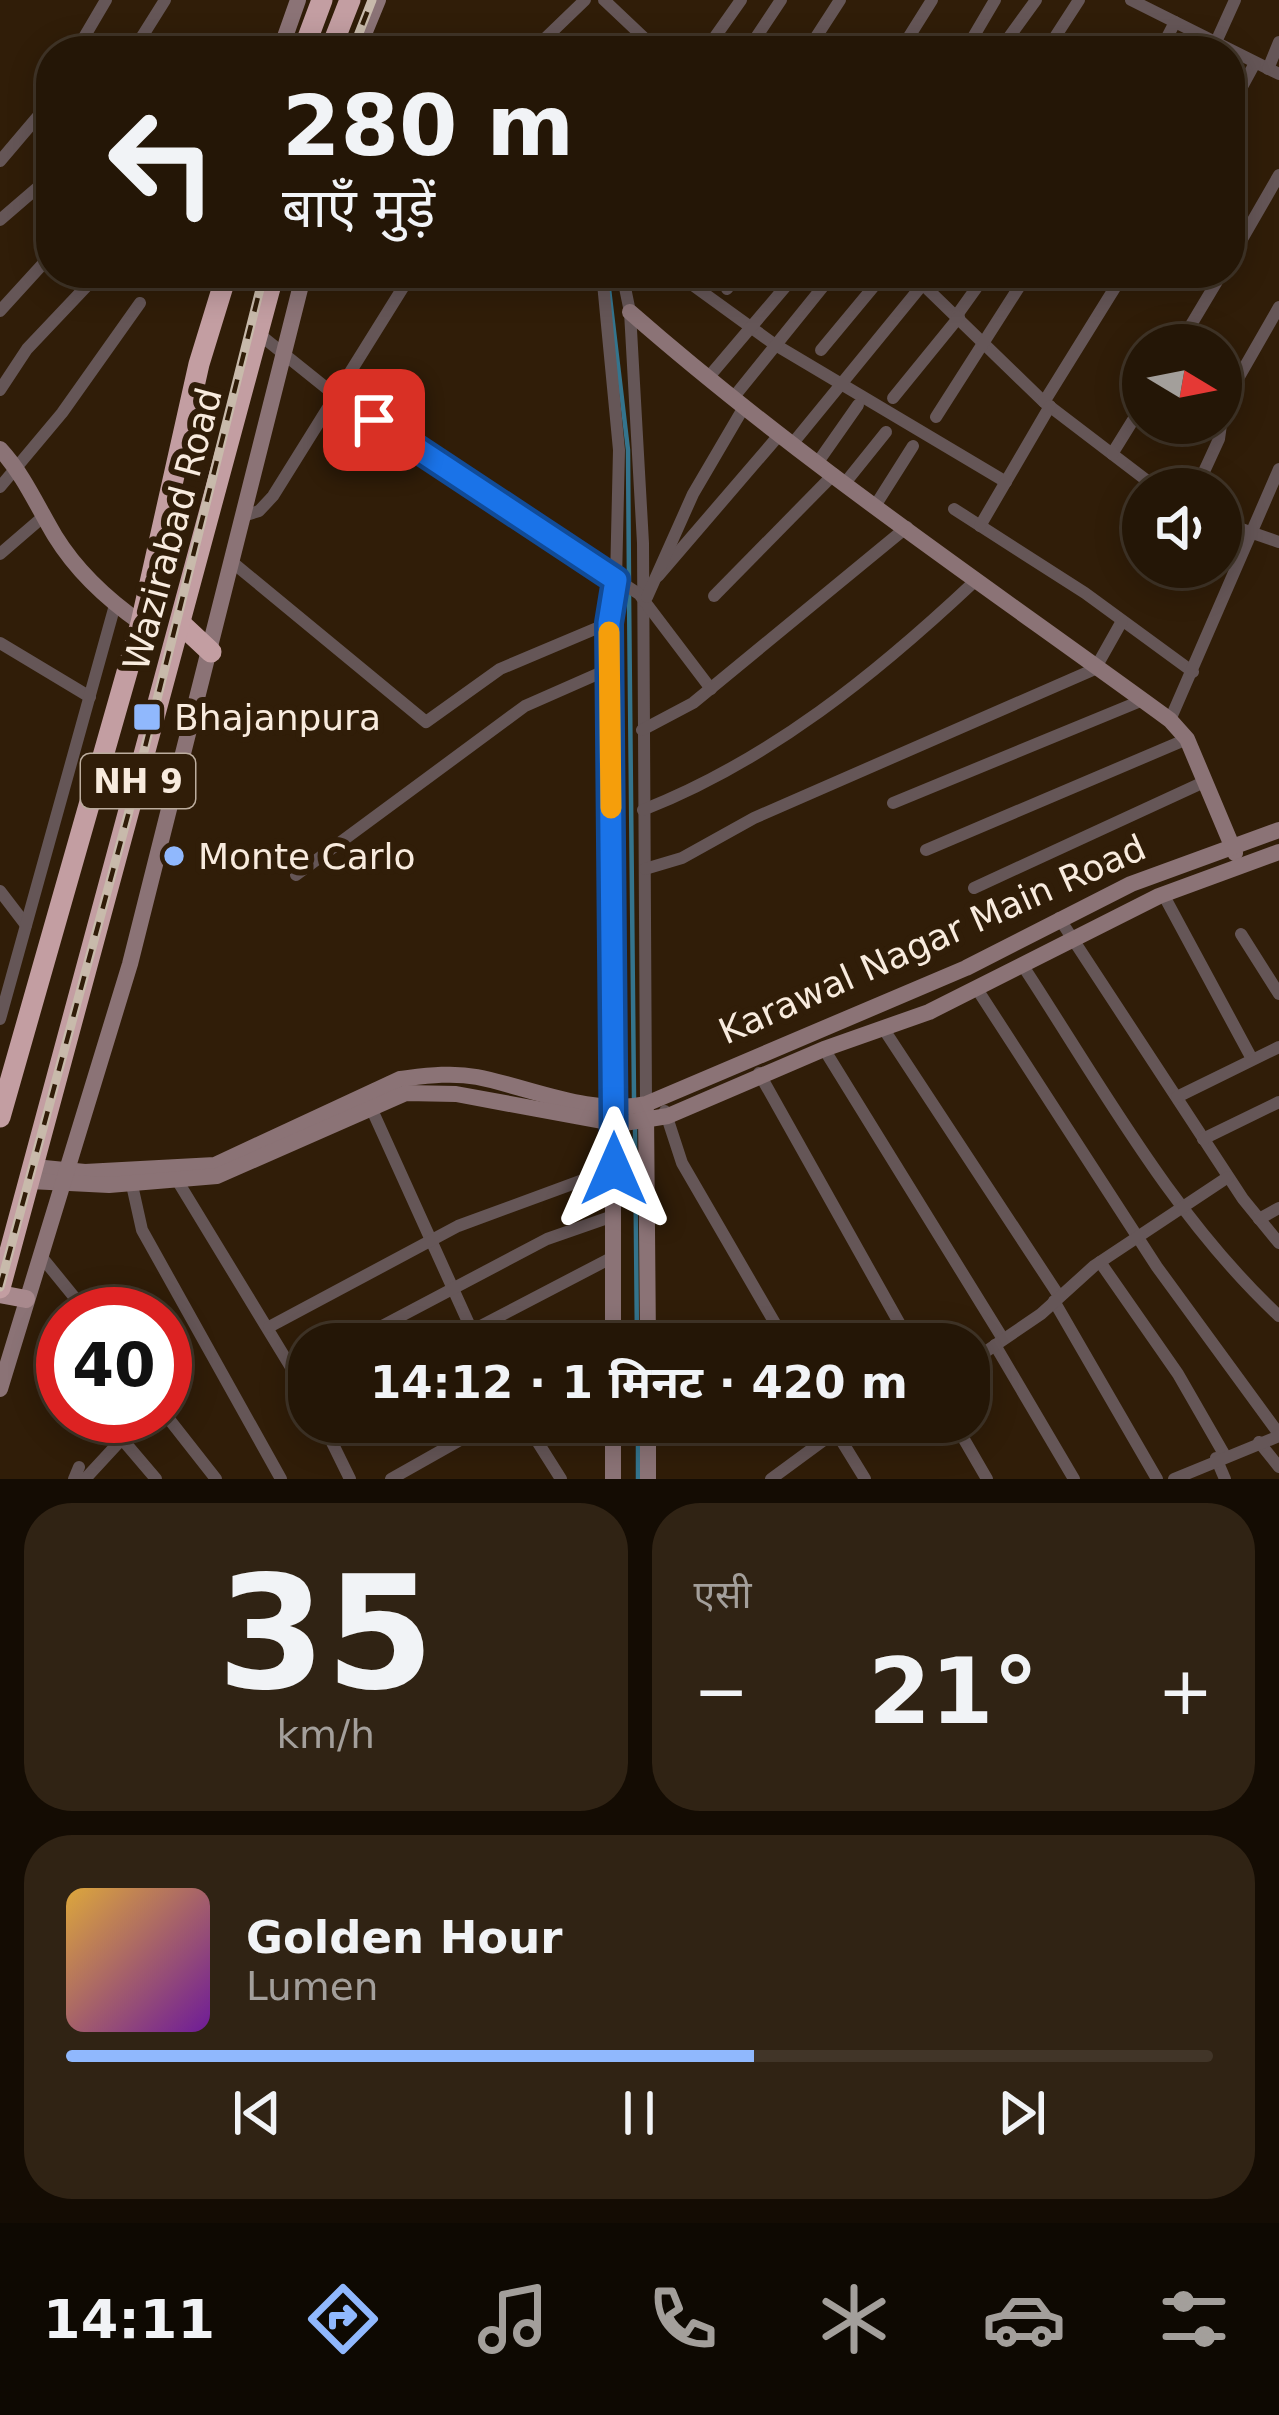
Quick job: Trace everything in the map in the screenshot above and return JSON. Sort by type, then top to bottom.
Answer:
[{"type":"highway","points":[[309,36],[322,0]]},
{"type":"highway","points":[[337,36],[350,0]]},
{"type":"highway","name":"Wazirabad Road","points":[[0,1117],[140,623],[200,364],[223,288]]},
{"type":"highway","name":"Wazirabad Road","points":[[0,1291],[270,288]]},
{"type":"highway","points":[[181,624],[211,652]]},
{"type":"main road","points":[[0,1291],[26,1299]]},
{"type":"street","points":[[85,36],[106,0]]},
{"type":"street","points":[[142,36],[165,0]]},
{"type":"street","points":[[285,36],[298,0]]},
{"type":"street","points":[[363,36],[378,0]]},
{"type":"street","points":[[548,36],[586,0]]},
{"type":"street","points":[[604,0],[640,36]]},
{"type":"street","points":[[716,36],[741,0]]},
{"type":"street","points":[[757,36],[781,0]]},
{"type":"street","points":[[817,36],[840,0]]},
{"type":"street","points":[[910,36],[932,0]]},
{"type":"street","points":[[974,36],[995,0]]},
{"type":"street","points":[[1010,36],[1036,0]]},
{"type":"street","points":[[1055,36],[1078,0]]},
{"type":"street","points":[[1218,36],[1235,0]]},
{"type":"street","points":[[1139,2],[1205,36]]},
{"type":"street","points":[[1168,36],[1175,22]]},
{"type":"street","points":[[1245,93],[1267,69],[1279,42]]},
{"type":"street","points":[[0,160],[36,118]]},
{"type":"street","points":[[1245,234],[1279,175]]},
{"type":"street","points":[[0,220],[36,189]]},
{"type":"street","points":[[0,311],[36,271]]},
{"type":"street","points":[[0,390],[27,349],[86,288]]},
{"type":"street","points":[[0,1389],[136,941],[300,288]]},
{"type":"street","points":[[243,516],[260,511],[273,496],[403,288]]},
{"type":"street","points":[[603,288],[619,449],[620,584],[609,623],[614,1323]]},
{"type":"street","points":[[625,288],[631,312],[643,598],[648,1323]]},
{"type":"street","points":[[697,288],[842,387],[1006,482]]},
{"type":"street","points":[[707,379],[784,288]]},
{"type":"street","points":[[643,598],[738,402],[774,344],[821,288]]},
{"type":"street","points":[[821,350],[873,288]]},
{"type":"street","points":[[652,581],[842,387],[920,288]]},
{"type":"street","points":[[927,288],[1047,404],[1130,468]]},
{"type":"street","points":[[893,398],[977,288]]},
{"type":"street","points":[[936,418],[1018,288]]},
{"type":"street","points":[[980,526],[1115,288]]},
{"type":"street","points":[[1192,324],[1213,288]]},
{"type":"street","points":[[0,487],[140,303]]},
{"type":"street","points":[[1206,468],[1220,440],[1224,403],[1279,307]]},
{"type":"street","points":[[631,312],[707,379],[908,526],[974,582],[1170,720],[1186,740],[1240,865]]},
{"type":"street","points":[[259,334],[335,395],[643,598],[711,688]]},
{"type":"street","points":[[818,462],[858,405]]},
{"type":"street","points":[[713,596],[886,432]]},
{"type":"street","points":[[1112,454],[1122,438]]},
{"type":"street","points":[[875,506],[914,446]]},
{"type":"street","points":[[0,449],[18,468],[67,553],[115,605],[140,623]]},
{"type":"street","points":[[1170,720],[1279,469]]},
{"type":"street","points":[[953,509],[1193,672]]},
{"type":"street","points":[[0,554],[44,516]]},
{"type":"street","points":[[643,730],[711,688],[908,526]]},
{"type":"street","points":[[1242,529],[1279,542]]},
{"type":"street","points":[[232,562],[426,722],[500,669],[609,623]]},
{"type":"street","points":[[643,810],[711,783],[880,670],[974,582]]},
{"type":"street","points":[[0,1019],[115,605]]},
{"type":"street","points":[[645,869],[682,858],[754,818],[1095,669],[1122,621]]},
{"type":"street","points":[[0,643],[90,697]]},
{"type":"street","points":[[296,875],[525,706],[609,669]]},
{"type":"street","points":[[893,803],[1143,700]]},
{"type":"street","points":[[926,850],[1186,740]]},
{"type":"street","points":[[974,888],[1204,782]]},
{"type":"street","name":"Karawal Nagar Main Road","points":[[649,1111],[751,1059],[967,968],[1059,918],[1232,844],[1279,830]]},
{"type":"street","name":"Karawal Nagar Main Road","points":[[367,1100],[400,1079],[454,1074],[616,1116],[649,1111],[763,1078],[976,989],[1163,895],[1279,852]]},
{"type":"street","points":[[0,891],[26,925]]},
{"type":"street","points":[[1163,895],[1252,1059]]},
{"type":"street","points":[[1059,918],[1228,1177],[1279,1244]]},
{"type":"street","points":[[1241,934],[1279,994]]},
{"type":"street","points":[[1023,966],[1180,1208],[1229,1269],[1279,1316]]},
{"type":"street","points":[[976,989],[1138,1235],[1279,1435],[1174,1479]]},
{"type":"street","points":[[884,1028],[1056,1299],[1157,1479]]},
{"type":"street","points":[[1177,1097],[1279,1047]]},
{"type":"street","points":[[824,1049],[999,1342],[1074,1479]]},
{"type":"street","points":[[751,1059],[898,1323]]},
{"type":"street","points":[[32,1174],[177,1180],[217,1176],[254,1163],[367,1100]]},
{"type":"street","points":[[130,1176],[214,1165],[367,1100]]},
{"type":"street","points":[[367,1100],[467,1323]]},
{"type":"street","points":[[1203,1139],[1279,1102]]},
{"type":"street","points":[[649,1111],[775,1323]]},
{"type":"street","points":[[269,1327],[429,1240],[514,1202],[614,1169]]},
{"type":"street","points":[[130,1176],[142,1230],[281,1479]]},
{"type":"street","points":[[990,1348],[1100,1262],[1228,1177]]},
{"type":"street","points":[[177,1180],[288,1352]]},
{"type":"street","points":[[1259,1219],[1279,1208]]},
{"type":"street","points":[[385,1323],[547,1239],[614,1216]]},
{"type":"street","points":[[40,1255],[66,1287]]},
{"type":"street","points":[[492,1323],[614,1256]]},
{"type":"street","points":[[1100,1262],[1178,1375],[1220,1456],[1225,1479]]},
{"type":"street","points":[[79,1475],[122,1439],[156,1479]]},
{"type":"street","points":[[1259,1442],[1279,1467]]},
{"type":"street","points":[[188,1443],[216,1479]]},
{"type":"street","points":[[332,1443],[350,1479]]},
{"type":"street","points":[[391,1479],[455,1443]]},
{"type":"street","points":[[538,1443],[561,1479]]},
{"type":"street","points":[[613,1443],[613,1479]]},
{"type":"street","points":[[648,1443],[648,1479]]},
{"type":"street","points":[[772,1479],[814,1443]]},
{"type":"street","points":[[842,1443],[865,1479]]},
{"type":"street","points":[[966,1443],[987,1479]]},
{"type":"waterway","points":[[609,289],[628,450],[629,582]]},
{"type":"waterway","points":[[629,594],[634,1098]]},
{"type":"waterway","points":[[635,1128],[637,1323]]},
{"type":"waterway","points":[[638,1443],[638,1479]]},
{"type":"railway","points":[[358,36],[372,0]]},
{"type":"railway","points":[[0,1287],[128,815],[260,288]]},
{"type":"slow traffic","points":[[609,632],[611,808]]},
{"type":"place","name":"Bhajanpura","points":[[147,717]]},
{"type":"place","name":"Monte Carlo","points":[[174,856]]},
{"type":"route","points":[[374,420],[616,580],[609,623],[614,1169]]}]
